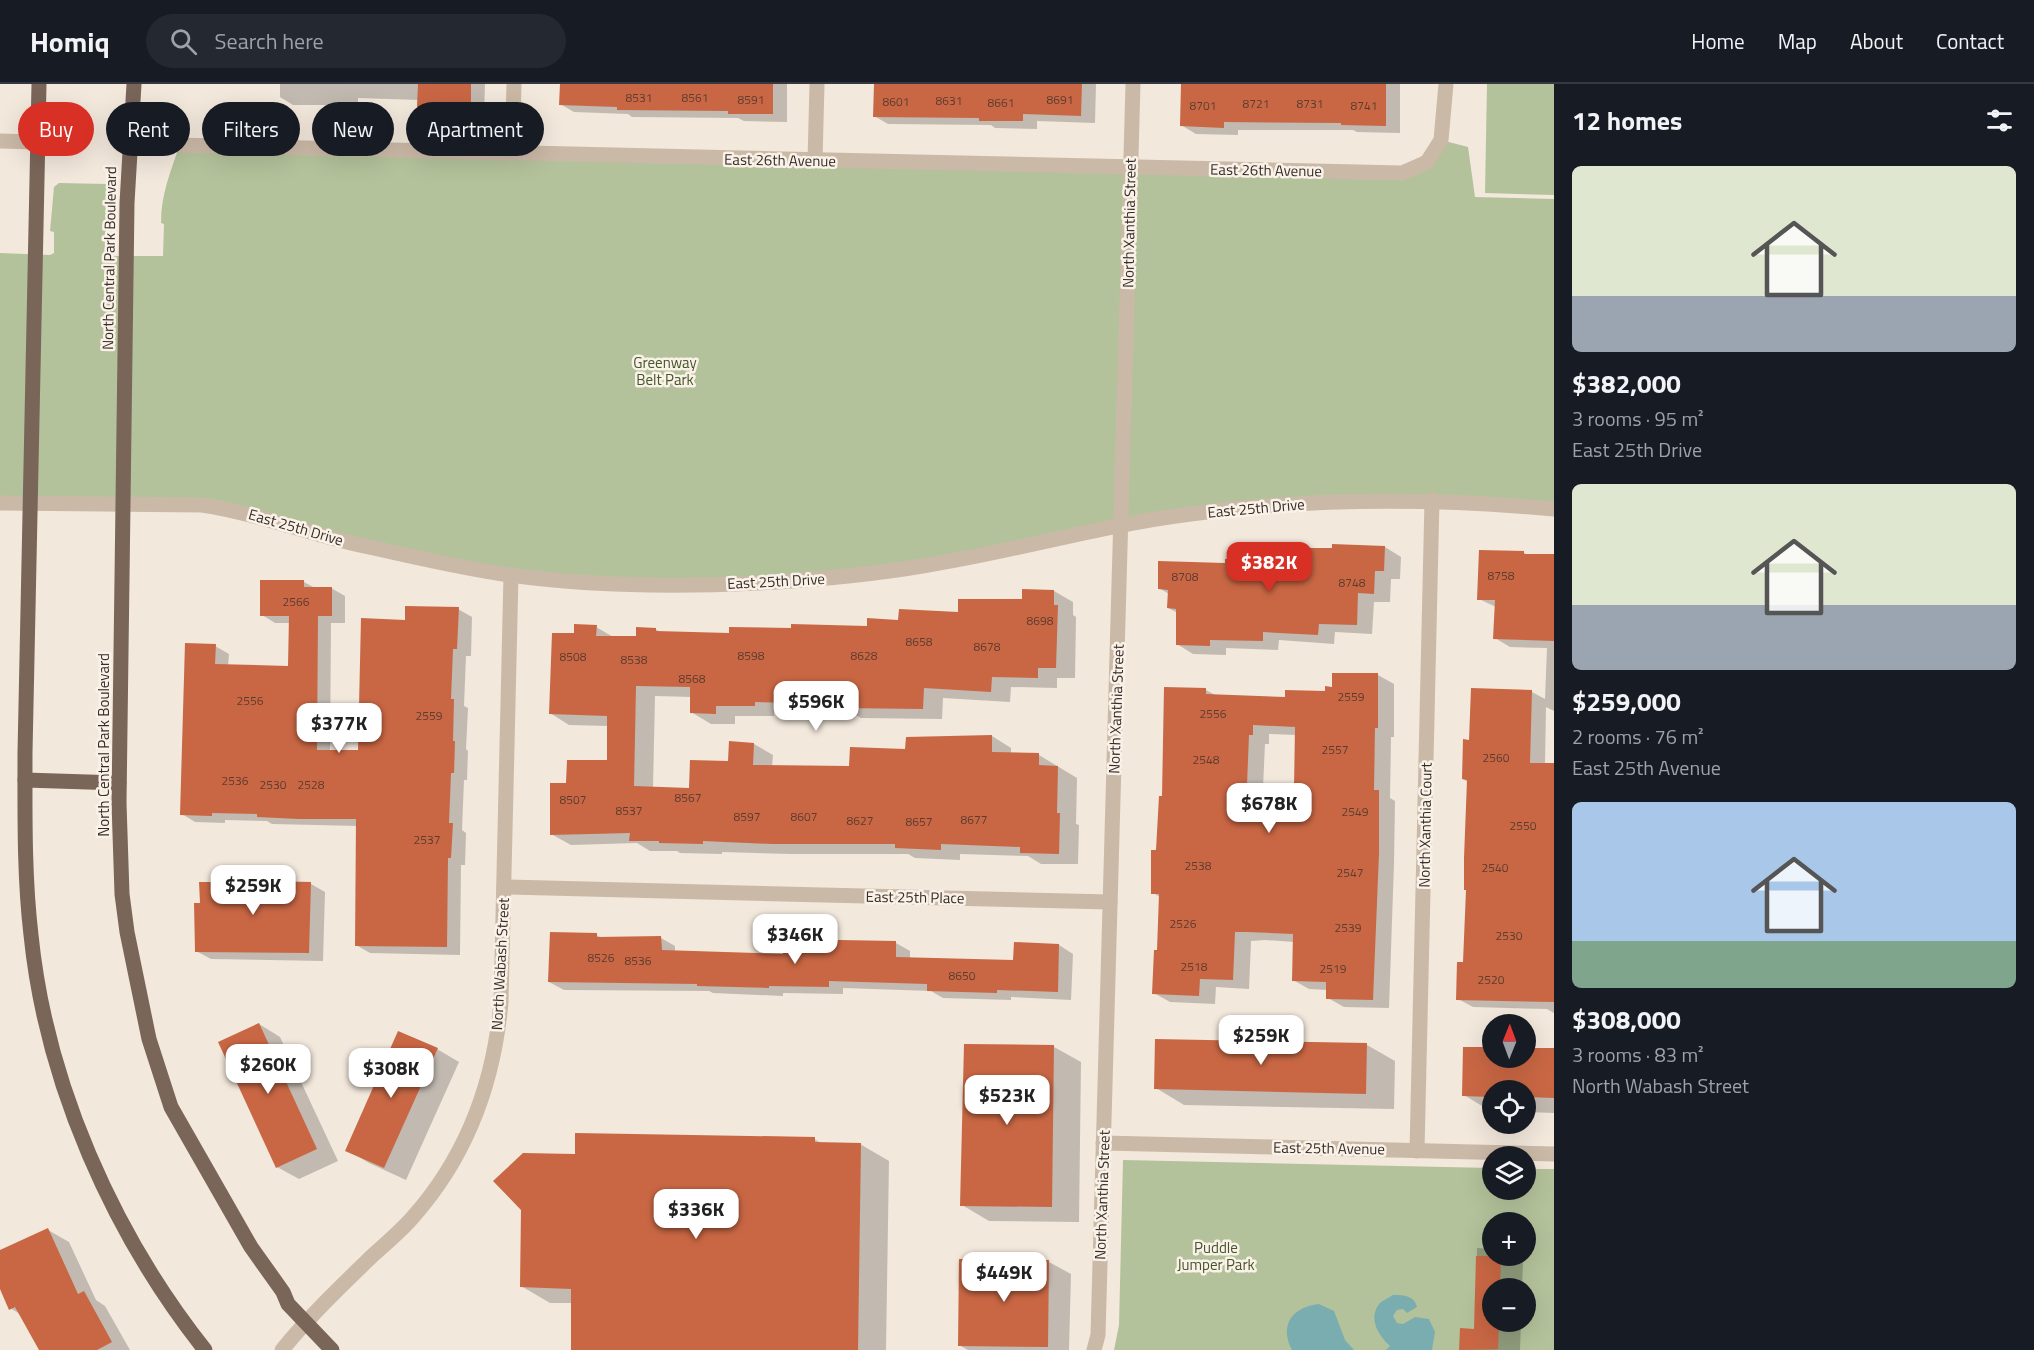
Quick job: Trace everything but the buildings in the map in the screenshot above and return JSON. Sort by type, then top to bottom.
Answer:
[{"type":"main road","points":[[38,102],[39,84]]},
{"type":"main road","name":"North Central Park Boulevard","points":[[133,102],[134,84]]},
{"type":"main road","points":[[37,156],[25,780],[26,858],[31,937],[45,1013],[66,1093],[97,1172],[125,1229],[174,1308],[205,1350]]},
{"type":"main road","name":"North Central Park Boulevard","points":[[129,156],[119,783],[122,894],[126,932],[149,1039],[171,1107],[251,1247],[283,1292],[288,1304],[332,1350]]},
{"type":"main road","points":[[25,780],[119,783]]},
{"type":"street","points":[[513,102],[514,84]]},
{"type":"street","points":[[815,160],[817,84]]},
{"type":"street","name":"North Xanthia Street","points":[[1094,1350],[1099,1342],[1133,84]]},
{"type":"street","name":"East 26th Avenue","points":[[544,155],[1402,173],[1427,162],[1441,140],[1446,84]]},
{"type":"street","points":[[0,141],[18,141]]},
{"type":"street","name":"East 26th Avenue","points":[[190,146],[406,151]]},
{"type":"street","name":"East 25th Drive","points":[[0,503],[202,505],[232,509],[345,542],[511,575],[587,582],[682,585],[757,583],[856,575],[929,565],[1121,525],[1191,513],[1272,506],[1432,500],[1554,509]]},
{"type":"street","name":"North Xanthia Court","points":[[1417,1150],[1432,500]]},
{"type":"street","name":"North Wabash Street","points":[[282,1350],[305,1322],[412,1218],[444,1176],[469,1131],[483,1096],[496,1043],[501,1002],[511,575]]},
{"type":"street","name":"East 25th Place","points":[[504,887],[1110,902]]},
{"type":"street","name":"East 25th Avenue","points":[[1103,1143],[1554,1154]]},
{"type":"green space","points":[[1487,84],[1554,84],[1554,195],[1485,193]]},
{"type":"green space","name":"Greenway Belt Park","points":[[1441,140],[1468,147],[1475,197],[1554,199],[1554,509],[1272,506],[929,565],[757,583],[511,575],[233,509],[0,503],[0,253],[50,255],[54,253],[54,232],[50,231],[54,187],[59,183],[107,184],[110,187],[111,225],[107,225],[106,256],[163,256],[164,224],[161,223],[167,184],[176,156],[190,156],[190,147],[202,147],[202,156],[300,156],[300,150],[312,150],[312,156],[394,156],[394,152],[406,152],[406,156],[544,155],[1402,173]]},
{"type":"green space","name":"Puddle Jumper Park","points":[[1123,1160],[1482,1168],[1482,1200],[1536,1200],[1536,1169],[1554,1169],[1554,1350],[1114,1350],[1119,1325]]},
{"type":"water","points":[[1393,1295],[1411,1298],[1417,1307],[1407,1313],[1403,1309],[1397,1310],[1393,1316],[1397,1323],[1403,1324],[1415,1317],[1429,1319],[1435,1332],[1432,1350],[1386,1350],[1390,1346],[1376,1326],[1375,1315],[1380,1303]]},
{"type":"water","points":[[1319,1304],[1334,1311],[1345,1340],[1354,1350],[1292,1350],[1287,1333],[1290,1319],[1302,1309]]}]
